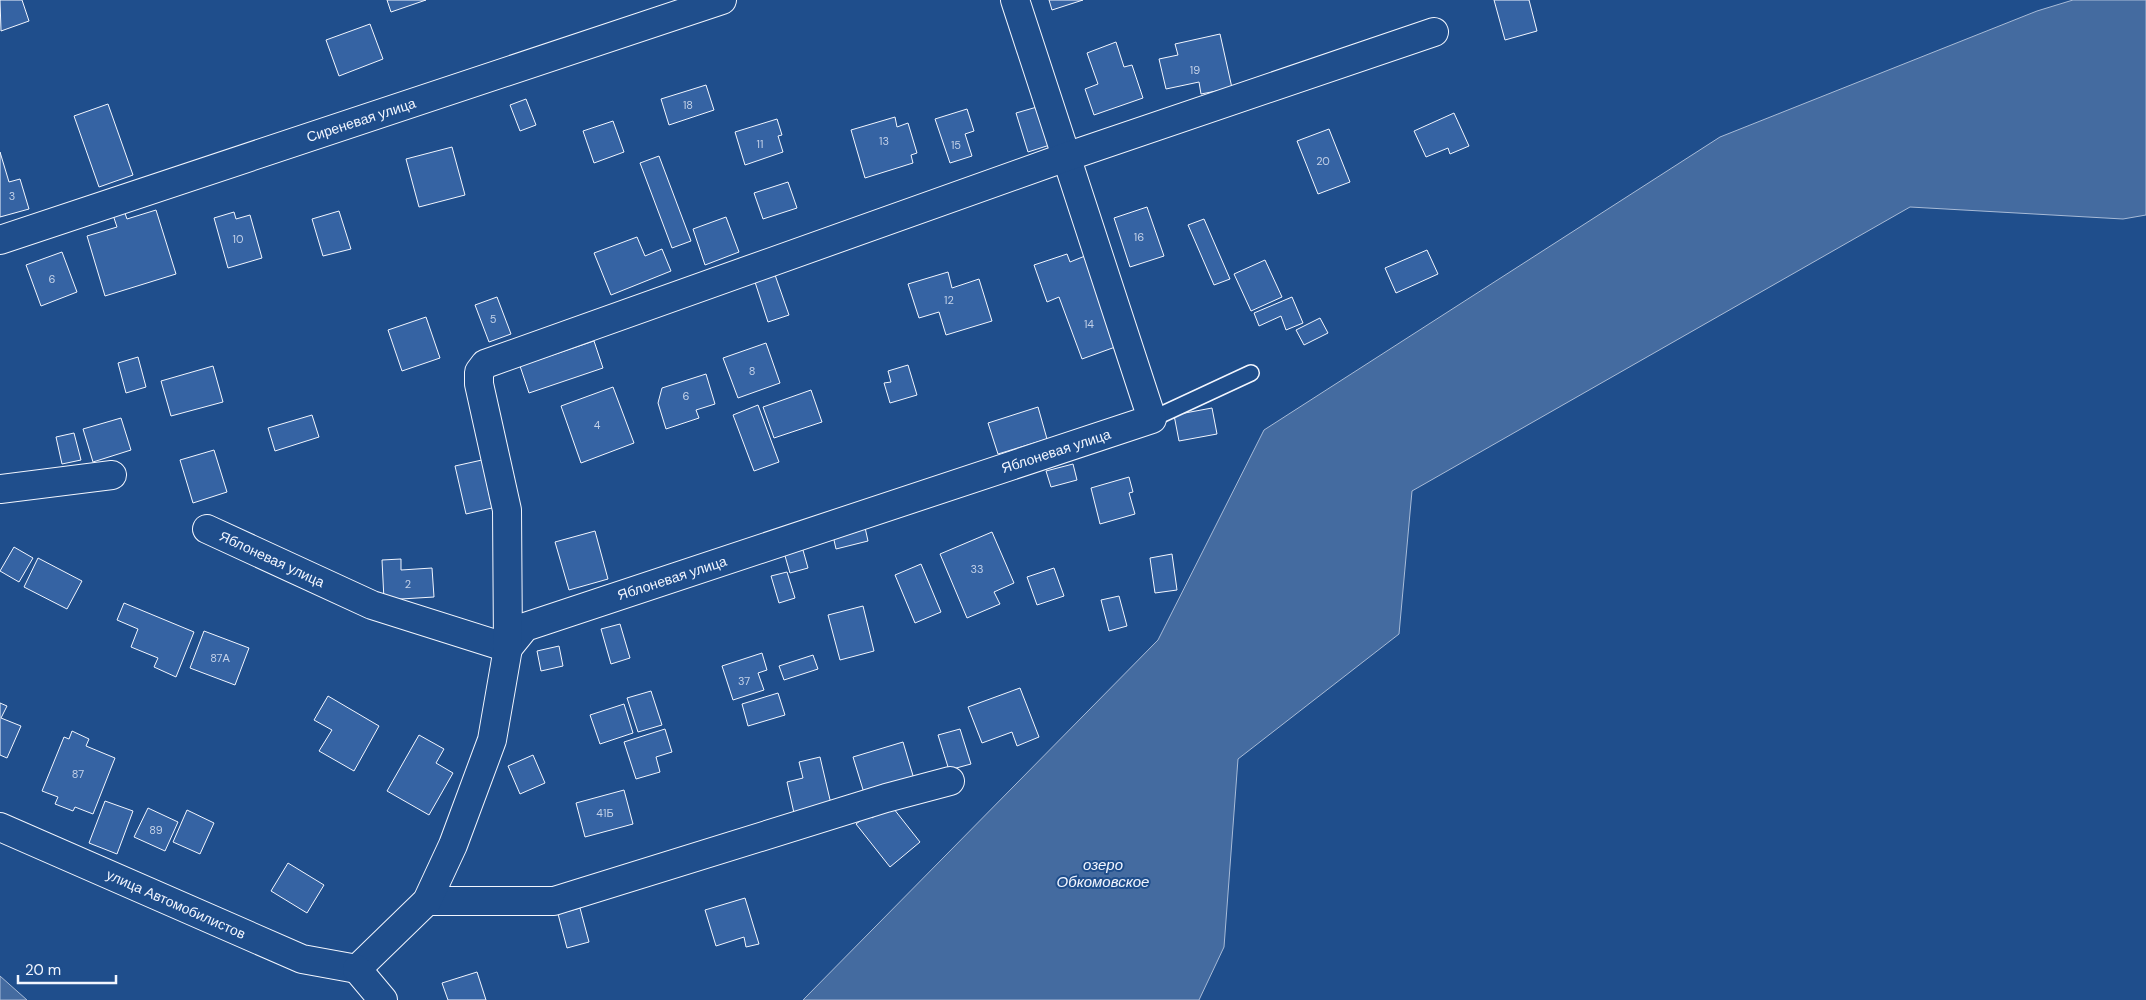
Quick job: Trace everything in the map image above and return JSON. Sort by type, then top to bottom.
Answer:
[{"type":"street","name":"Сиреневая улица","points":[[0,240],[722,0]]},
{"type":"street","points":[[1014,0],[1152,419]]},
{"type":"street","points":[[383,1000],[357,969],[427,901],[453,845],[492,740],[508,648],[507,510],[479,384],[479,372],[485,364],[1066,157],[1434,32]]},
{"type":"street","name":"Яблоневая улица","points":[[207,529],[372,605],[508,648],[525,627],[1152,419]]},
{"type":"street","points":[[0,489],[112,475]]},
{"type":"street","points":[[427,901],[554,901],[886,798],[950,782]]},
{"type":"street","name":"улица Автомобилистов","points":[[0,827],[302,959],[357,969]]},
{"type":"lane","points":[[1152,419],[1251,373]]},
{"type":"water","name":"озеро Обкомовское","points":[[2073,0],[2146,0],[2146,215],[2123,219],[1910,207],[1412,491],[1399,634],[1238,759],[1224,947],[1199,1000],[803,1000],[1158,640],[1264,430],[1720,137],[2037,11]]},
{"type":"water","points":[[0,976],[27,1000],[0,1000]]},
{"type":"building","points":[[0,0],[22,0],[29,21],[1,31]]},
{"type":"building","points":[[387,0],[426,0],[391,12]]},
{"type":"building","points":[[1049,0],[1083,0],[1052,10]]},
{"type":"building","points":[[1494,0],[1529,0],[1537,31],[1505,40]]},
{"type":"building","points":[[370,24],[383,59],[339,76],[326,40]]},
{"type":"building","points":[[1220,34],[1232,88],[1201,94],[1199,82],[1166,89],[1159,59],[1178,55],[1175,44]]},
{"type":"building","points":[[1116,42],[1124,67],[1132,65],[1143,98],[1094,115],[1085,89],[1098,84],[1087,53]]},
{"type":"building","points":[[706,85],[714,110],[669,125],[661,99]]},
{"type":"building","points":[[526,99],[536,125],[520,131],[510,105]]},
{"type":"building","points":[[108,104],[133,175],[99,187],[74,116]]},
{"type":"building","points":[[1044,105],[1056,143],[1028,152],[1016,113]]},
{"type":"building","points":[[967,109],[974,131],[965,134],[972,156],[950,163],[935,119]]},
{"type":"building","points":[[1454,113],[1469,146],[1450,154],[1448,148],[1426,157],[1414,131]]},
{"type":"building","points":[[895,117],[897,127],[908,123],[917,153],[911,155],[913,163],[865,178],[851,130]]},
{"type":"building","points":[[777,119],[782,135],[778,136],[783,152],[745,165],[735,132]]},
{"type":"building","points":[[613,121],[624,152],[594,163],[583,131]]},
{"type":"building","points":[[1329,129],[1350,182],[1318,194],[1297,141]]},
{"type":"building","points":[[452,147],[465,195],[419,207],[406,159]]},
{"type":"building","points":[[0,152],[9,182],[20,179],[29,209],[0,217]]},
{"type":"building","points":[[659,156],[691,241],[672,248],[640,163]]},
{"type":"building","points":[[788,182],[797,208],[763,219],[754,193]]},
{"type":"building","points":[[122,205],[127,219],[156,210],[176,274],[105,296],[87,236],[117,227],[111,209]]},
{"type":"building","points":[[1147,207],[1164,256],[1130,267],[1114,218]]},
{"type":"building","points":[[339,211],[351,249],[323,256],[312,219]]},
{"type":"building","points":[[234,212],[236,219],[250,215],[262,258],[228,268],[214,218]]},
{"type":"building","points":[[726,217],[739,252],[705,265],[693,229]]},
{"type":"building","points":[[1204,219],[1230,279],[1214,285],[1188,225]]},
{"type":"building","points":[[637,237],[645,256],[662,249],[671,271],[611,295],[594,253]]},
{"type":"building","points":[[1427,250],[1438,274],[1396,293],[1385,268]]},
{"type":"building","points":[[62,252],[77,292],[41,306],[26,265]]},
{"type":"building","points":[[1067,254],[1070,262],[1085,256],[1118,346],[1082,359],[1059,297],[1047,302],[1034,265]]},
{"type":"building","points":[[1265,260],[1282,297],[1251,311],[1234,274]]},
{"type":"building","points":[[774,272],[789,315],[768,322],[754,279]]},
{"type":"building","points":[[948,272],[952,288],[979,279],[992,321],[946,335],[939,312],[919,318],[908,284]]},
{"type":"building","points":[[497,297],[511,334],[489,342],[475,305]]},
{"type":"building","points":[[1292,297],[1303,323],[1286,330],[1281,316],[1259,326],[1254,313]]},
{"type":"building","points":[[426,317],[440,358],[402,371],[388,330]]},
{"type":"building","points":[[1320,318],[1328,333],[1304,345],[1296,330]]},
{"type":"building","points":[[594,341],[603,368],[529,393],[520,366]]},
{"type":"building","points":[[766,343],[780,383],[738,398],[723,358]]},
{"type":"building","points":[[138,357],[146,387],[126,393],[118,363]]},
{"type":"building","points":[[908,365],[917,395],[890,403],[884,383],[891,382],[888,371]]},
{"type":"building","points":[[213,366],[223,402],[171,416],[161,381]]},
{"type":"building","points":[[706,374],[715,404],[696,410],[699,418],[666,429],[658,403],[662,388]]},
{"type":"building","points":[[613,387],[634,443],[581,463],[561,406]]},
{"type":"building","points":[[811,390],[822,422],[774,438],[763,407]]},
{"type":"building","points":[[758,405],[779,462],[754,471],[733,415]]},
{"type":"building","points":[[1038,407],[1047,439],[998,454],[988,423]]},
{"type":"building","points":[[1212,408],[1217,434],[1179,441],[1174,415]]},
{"type":"building","points":[[312,415],[319,437],[275,451],[268,428]]},
{"type":"building","points":[[121,418],[131,450],[93,462],[83,429]]},
{"type":"building","points":[[74,433],[81,460],[62,464],[56,437]]},
{"type":"building","points":[[214,450],[227,492],[193,503],[180,460]]},
{"type":"building","points":[[482,460],[492,508],[466,514],[455,466]]},
{"type":"building","points":[[1073,464],[1077,480],[1051,487],[1046,471]]},
{"type":"building","points":[[1129,477],[1133,492],[1129,493],[1135,514],[1100,524],[1091,488]]},
{"type":"building","points":[[864,523],[868,541],[836,549],[832,531]]},
{"type":"building","points":[[595,531],[608,579],[569,590],[555,542]]},
{"type":"building","points":[[992,532],[1014,583],[994,592],[1000,604],[967,618],[940,554]]},
{"type":"building","points":[[801,543],[808,568],[790,573],[783,549]]},
{"type":"building","points":[[14,547],[33,558],[19,582],[0,571]]},
{"type":"building","points":[[1172,554],[1177,590],[1155,593],[1150,558]]},
{"type":"building","points":[[38,558],[82,581],[67,609],[24,587]]},
{"type":"building","points":[[401,559],[401,570],[432,568],[434,597],[384,600],[382,560]]},
{"type":"building","points":[[921,564],[941,612],[915,623],[895,575]]},
{"type":"building","points":[[1054,568],[1064,596],[1037,605],[1027,577]]},
{"type":"building","points":[[787,572],[795,598],[779,603],[771,576]]},
{"type":"building","points":[[1119,596],[1127,626],[1109,631],[1101,600]]},
{"type":"building","points":[[124,603],[194,632],[176,677],[154,667],[158,658],[131,647],[138,629],[117,620]]},
{"type":"building","points":[[863,606],[874,651],[840,660],[828,615]]},
{"type":"building","points":[[620,624],[630,658],[611,664],[601,629]]},
{"type":"building","points":[[204,631],[249,648],[235,685],[190,668]]},
{"type":"building","points":[[559,646],[563,666],[541,671],[537,651]]},
{"type":"building","points":[[762,653],[767,670],[758,673],[764,690],[733,700],[722,666]]},
{"type":"building","points":[[813,655],[818,669],[784,680],[779,666]]},
{"type":"building","points":[[1020,688],[1039,737],[1017,746],[1012,732],[982,743],[968,707]]},
{"type":"building","points":[[651,691],[662,725],[638,732],[627,698]]},
{"type":"building","points":[[778,693],[785,715],[748,726],[742,704]]},
{"type":"building","points":[[328,696],[379,726],[354,771],[319,751],[332,730],[314,720]]},
{"type":"building","points":[[0,703],[7,706],[1,718],[21,726],[7,758],[0,755]]},
{"type":"building","points":[[624,704],[633,733],[600,744],[590,715]]},
{"type":"building","points":[[665,729],[672,752],[656,757],[660,772],[636,779],[624,742]]},
{"type":"building","points":[[960,729],[971,764],[949,770],[938,735]]},
{"type":"building","points":[[72,731],[89,739],[86,746],[115,758],[93,814],[75,807],[73,811],[55,804],[58,797],[42,791],[64,737],[69,739]]},
{"type":"building","points":[[419,735],[444,749],[436,763],[453,773],[429,815],[387,791]]},
{"type":"building","points":[[903,742],[914,779],[864,793],[853,757]]},
{"type":"building","points":[[533,755],[545,783],[520,794],[508,766]]},
{"type":"building","points":[[820,757],[831,804],[794,813],[787,782],[803,778],[799,762]]},
{"type":"building","points":[[624,790],[633,824],[585,837],[576,803]]},
{"type":"building","points":[[105,801],[133,811],[117,854],[89,843]]},
{"type":"building","points":[[890,804],[920,842],[890,867],[856,824],[869,814],[872,818]]},
{"type":"building","points":[[148,808],[178,822],[165,851],[134,837]]},
{"type":"building","points":[[187,810],[214,823],[200,854],[173,842]]},
{"type":"building","points":[[288,863],[324,885],[307,913],[271,891]]},
{"type":"building","points":[[745,898],[759,944],[746,947],[744,937],[716,946],[705,910]]},
{"type":"building","points":[[580,908],[589,942],[567,948],[558,914]]},
{"type":"building","points":[[477,972],[486,1000],[448,1000],[442,983]]}]
